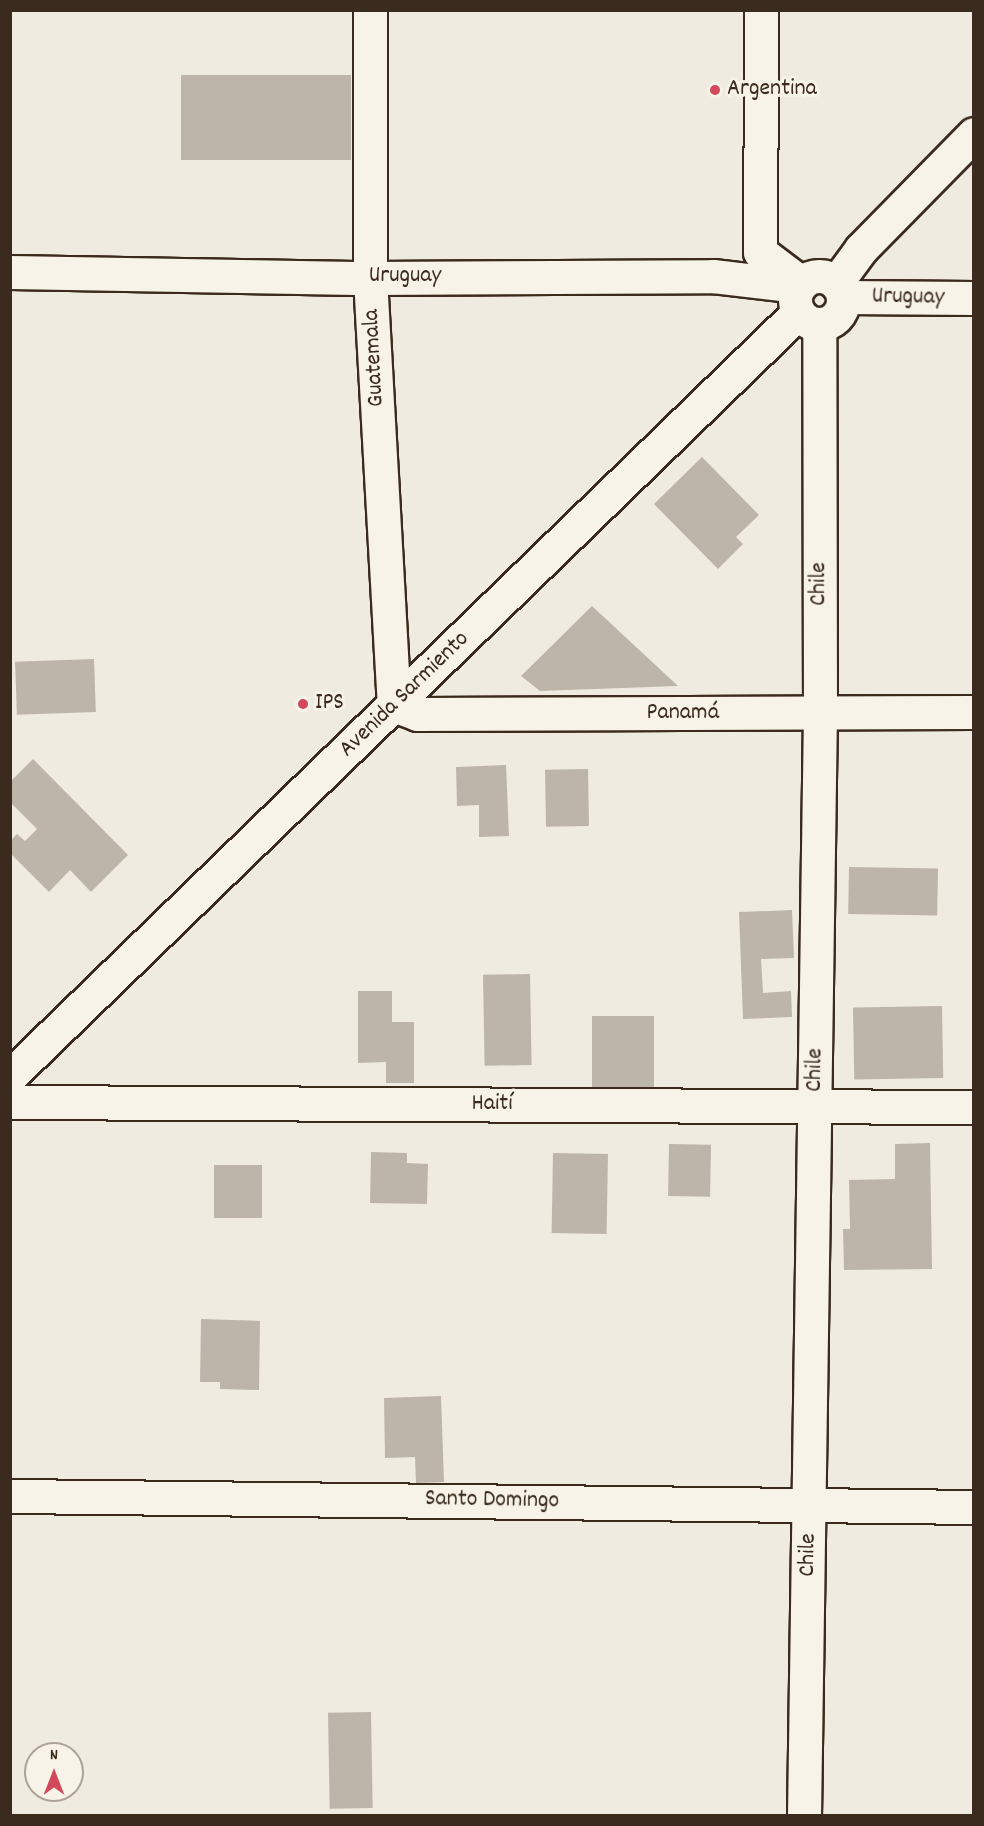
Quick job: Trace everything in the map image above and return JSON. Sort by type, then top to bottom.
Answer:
[{"type":"street","name":"Guatemala","points":[[370,10],[370,278],[394,705]]},
{"type":"street","points":[[761,10],[760,252],[804,302]]},
{"type":"street","points":[[839,290],[861,249],[974,134]]},
{"type":"street","name":"Uruguay","points":[[10,272],[370,278],[713,276],[804,302],[815,276],[839,290],[974,298]]},
{"type":"street","name":"Avenida Sarmiento","points":[[10,1076],[394,705],[804,302],[837,316],[839,290]]},
{"type":"street","name":"Chile","points":[[804,302],[820,713],[804,1815]]},
{"type":"street","name":"Panamá","points":[[394,705],[417,714],[974,712]]},
{"type":"street","name":"Haití","points":[[10,1102],[974,1107]]},
{"type":"street","name":"Santo Domingo","points":[[10,1496],[974,1507]]},
{"type":"building","points":[[181,75],[351,75],[351,160],[181,160]]},
{"type":"building","points":[[702,457],[759,515],[736,537],[743,544],[718,569],[654,504]]},
{"type":"building","points":[[592,606],[678,686],[540,691],[521,676]]},
{"type":"building","points":[[94,659],[96,712],[17,715],[15,662]]},
{"type":"building","points":[[33,759],[128,855],[91,892],[70,870],[49,892],[10,853],[10,841],[17,834],[25,841],[37,829],[10,802],[10,782]]},
{"type":"building","points":[[506,765],[509,836],[479,837],[479,805],[457,806],[456,767]]},
{"type":"building","points":[[588,769],[589,826],[546,827],[545,770]]},
{"type":"building","points":[[849,867],[938,869],[937,916],[848,914]]},
{"type":"building","points":[[792,910],[794,958],[761,959],[763,993],[791,991],[792,1017],[743,1019],[739,912]]},
{"type":"building","points":[[530,974],[532,1065],[485,1066],[483,975]]},
{"type":"building","points":[[358,991],[392,991],[392,1022],[414,1022],[414,1083],[386,1083],[386,1062],[358,1063]]},
{"type":"building","points":[[942,1006],[943,1078],[854,1080],[853,1008]]},
{"type":"building","points":[[592,1016],[654,1016],[654,1090],[592,1090]]},
{"type":"building","points":[[930,1143],[932,1269],[844,1270],[843,1229],[850,1229],[849,1180],[895,1179],[895,1144]]},
{"type":"building","points":[[669,1144],[711,1145],[710,1197],[668,1196]]},
{"type":"building","points":[[371,1152],[407,1153],[407,1163],[428,1164],[427,1204],[370,1203]]},
{"type":"building","points":[[553,1153],[608,1154],[607,1234],[552,1233]]},
{"type":"building","points":[[214,1165],[262,1165],[262,1218],[214,1218]]},
{"type":"building","points":[[201,1319],[260,1321],[259,1390],[220,1389],[220,1382],[200,1382]]},
{"type":"building","points":[[441,1396],[444,1482],[416,1483],[415,1457],[385,1458],[384,1398]]},
{"type":"building","points":[[371,1712],[373,1808],[330,1809],[328,1713]]},
{"type":"place","name":"Argentina","points":[[715,90]]},
{"type":"place","name":"IPS","points":[[303,704]]}]
